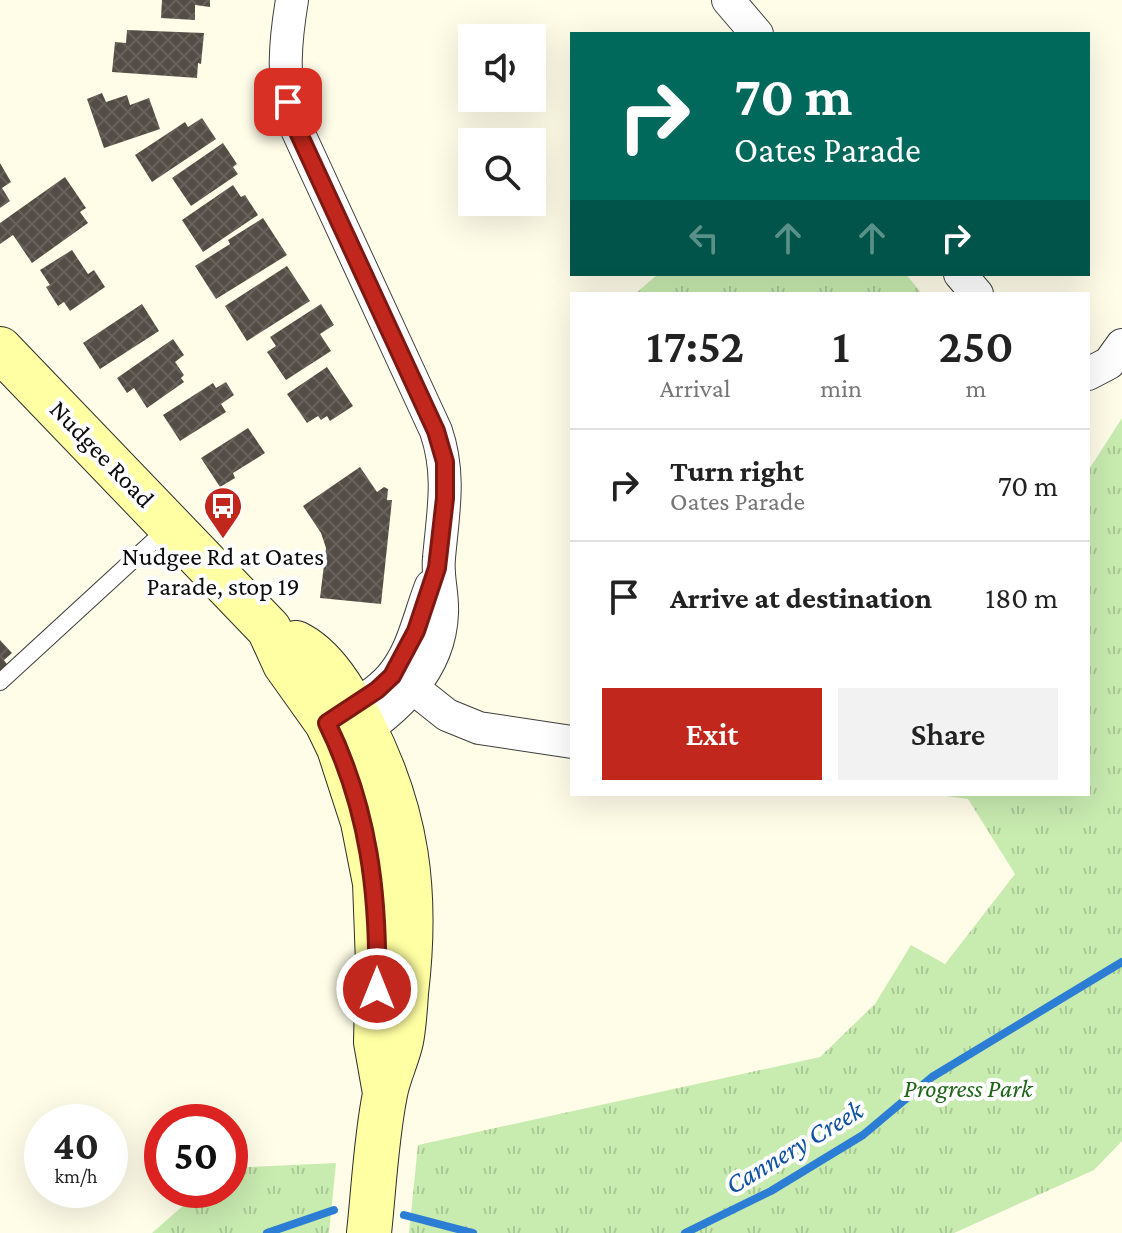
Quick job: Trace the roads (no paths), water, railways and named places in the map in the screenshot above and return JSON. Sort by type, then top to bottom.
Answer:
[{"type":"main road","name":"Nudgee Road","points":[[0,349],[269,629],[304,647],[322,664],[346,727],[375,883],[378,963],[376,1042],[385,1093],[369,1233]]},
{"type":"street","points":[[292,0],[284,67],[293,121],[384,316],[441,448],[446,477],[437,568],[442,612],[439,632],[426,668],[413,688],[388,715],[346,727]]},
{"type":"street","points":[[728,0],[755,32]]},
{"type":"street","points":[[962,276],[975,292]]},
{"type":"street","points":[[1090,373],[1109,363],[1122,345]]},
{"type":"street","points":[[346,727],[400,664],[416,631],[437,568]]},
{"type":"street","points":[[413,688],[447,715],[479,728],[570,742]]},
{"type":"lane","points":[[0,682],[171,526]]},
{"type":"waterway","name":"Cannery Creek","points":[[685,1233],[771,1191],[863,1135],[932,1077],[1122,962]]},
{"type":"waterway","name":"Cannery Creek","points":[[267,1233],[334,1210]]},
{"type":"waterway","name":"Cannery Creek","points":[[404,1215],[473,1233]]},
{"type":"place","name":"Nudgee Rd at Oates Parade, stop 19","points":[[223,540]]},
{"type":"park label","name":"Progress Park","points":[[968,1088]]}]
